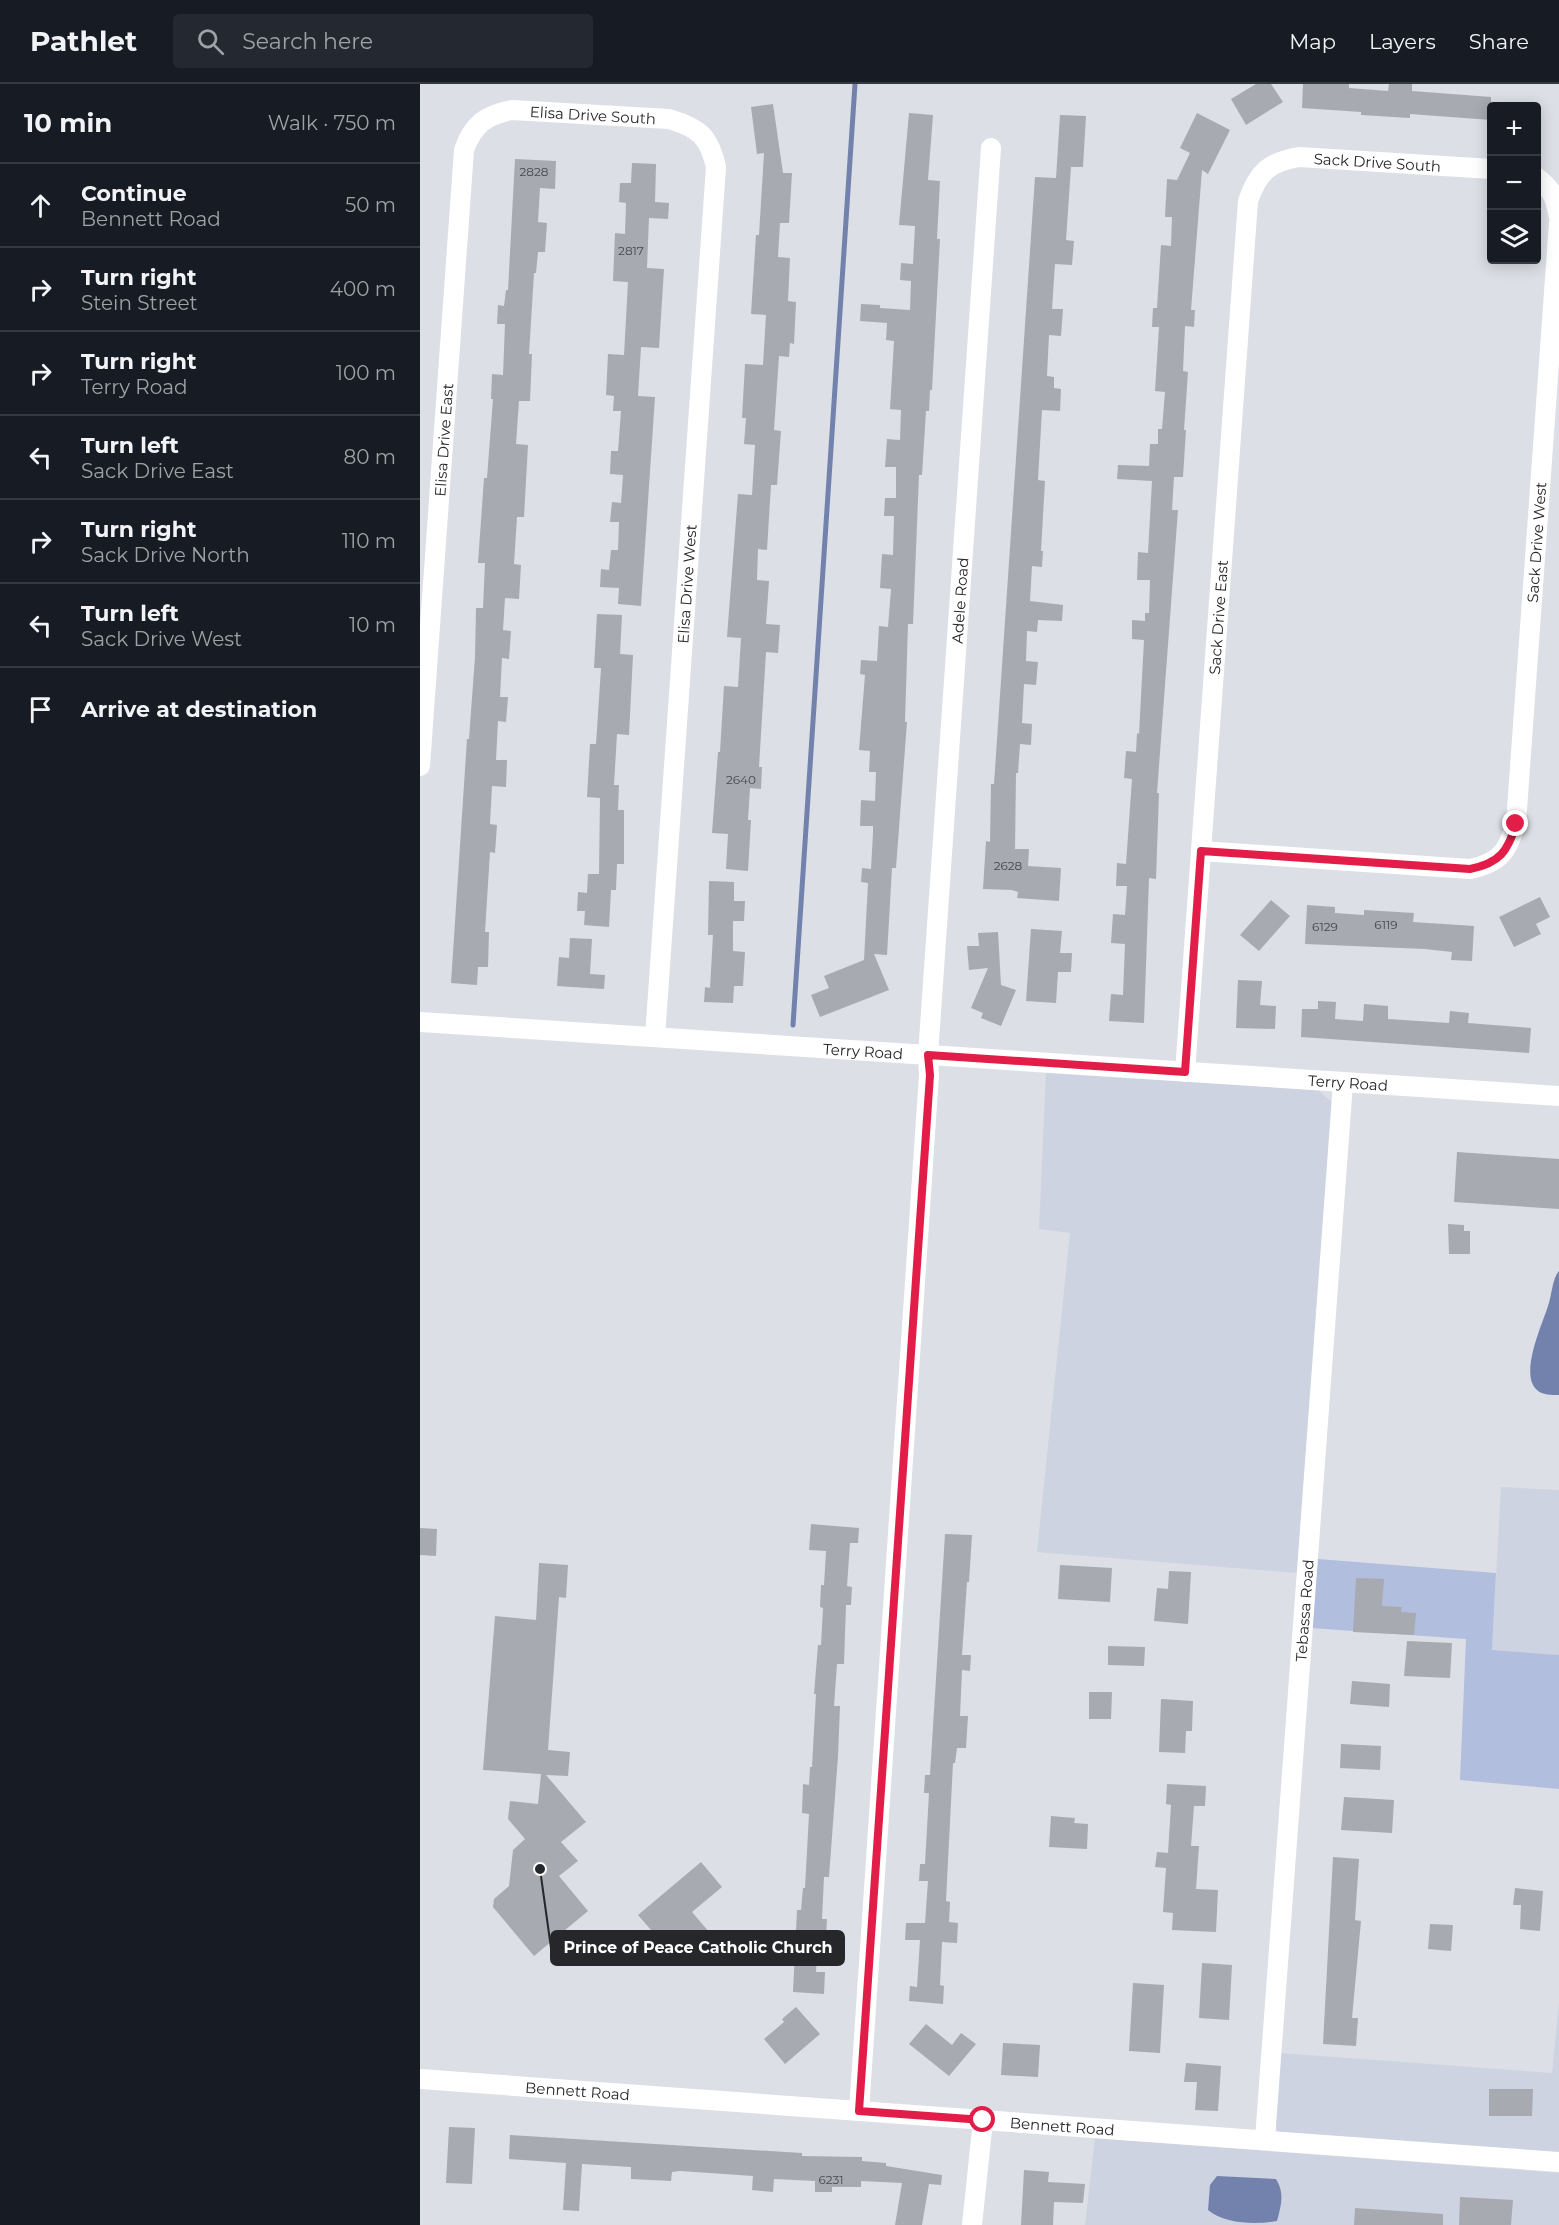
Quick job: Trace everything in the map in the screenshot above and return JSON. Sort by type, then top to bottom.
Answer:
[{"type":"street","name":"Elisa Drive South","points":[[482,122],[496,113],[512,110],[669,119],[686,124],[702,134]]},
{"type":"street","name":"Elisa Drive East","points":[[420,766],[464,150],[470,133],[482,122]]},
{"type":"street","name":"Elisa Drive West","points":[[655,1037],[716,167],[712,149],[702,134]]},
{"type":"street","name":"Adele Road","points":[[859,2111],[930,1075],[928,1055],[992,148]]},
{"type":"street","name":"Sack Drive South","points":[[1267,169],[1283,160],[1299,157],[1487,169]]},
{"type":"street","name":"Sack Drive East","points":[[1185,1072],[1248,201],[1254,182],[1267,169]]},
{"type":"street","points":[[1543,182],[1556,198],[1559,218]]},
{"type":"street","name":"Sack Drive West","points":[[1201,851],[1470,869],[1485,866],[1499,857],[1510,844],[1516,824],[1559,223]]},
{"type":"street","name":"Terry Road","points":[[420,1022],[1559,1096]]},
{"type":"street","name":"Tebassa Road","points":[[1264,2139],[1343,1083]]},
{"type":"street","name":"Bennett Road","points":[[420,2079],[1559,2162]]},
{"type":"street","points":[[972,2225],[983,2120]]},
{"type":"shaded area","points":[[1046,1073],[1318,1090],[1334,1104],[1297,1573],[1037,1552],[1070,1233],[1039,1229]]},
{"type":"shaded area","points":[[1559,1271],[1559,1395],[1553,1395],[1539,1392],[1532,1383],[1530,1373],[1537,1337]]},
{"type":"shaded area","points":[[1501,1487],[1559,1490],[1559,1655],[1492,1650]]},
{"type":"shaded area","points":[[1318,1559],[1496,1573],[1492,1650],[1559,1655],[1559,1789],[1460,1780],[1466,1639],[1311,1628]]},
{"type":"shaded area","points":[[1559,2002],[1559,2155],[1291,2136],[1277,2131],[1275,2118],[1280,2053],[1552,2073]]},
{"type":"shaded area","points":[[1095,2138],[1559,2173],[1559,2225],[1085,2225]]},
{"type":"shaded area","points":[[1217,2176],[1276,2179],[1281,2194],[1277,2221],[1260,2223],[1232,2221],[1208,2210],[1210,2185]]},
{"type":"building","points":[[1256,84],[1271,84],[1283,102],[1246,125],[1231,99]]},
{"type":"building","points":[[1303,84],[1349,84],[1349,88],[1388,91],[1389,84],[1412,84],[1412,91],[1491,97],[1491,102],[1487,102],[1487,120],[1410,114],[1410,118],[1361,115],[1361,112],[1302,108]]},
{"type":"building","points":[[773,104],[783,173],[792,173],[789,223],[780,223],[778,257],[790,258],[788,301],[796,302],[794,344],[790,343],[789,357],[779,356],[774,430],[781,431],[777,485],[771,485],[767,550],[758,549],[757,580],[769,581],[766,624],[780,625],[778,653],[766,652],[759,767],[762,767],[761,789],[750,788],[748,871],[726,869],[728,834],[712,833],[724,686],[738,687],[741,638],[727,637],[738,494],[752,495],[755,445],[744,444],[746,418],[742,418],[745,364],[763,365],[766,315],[751,314],[764,153],[757,154],[751,107]]},
{"type":"building","points":[[909,113],[933,115],[928,180],[940,181],[937,239],[940,239],[932,390],[930,390],[929,411],[926,411],[922,475],[919,475],[913,624],[908,624],[905,722],[907,722],[896,868],[892,868],[887,955],[874,954],[889,990],[820,1017],[811,995],[829,988],[824,976],[864,960],[868,883],[861,882],[862,868],[871,869],[873,826],[860,826],[861,800],[875,801],[876,772],[869,772],[870,751],[859,750],[865,675],[860,674],[861,660],[877,661],[879,626],[888,627],[891,589],[880,588],[882,554],[893,555],[894,516],[884,516],[885,498],[896,498],[896,467],[885,467],[887,439],[900,440],[901,410],[890,409],[894,341],[886,340],[887,323],[860,321],[861,304],[910,310],[911,281],[900,280],[901,263],[913,264],[915,226],[899,225]]},
{"type":"building","points":[[1197,113],[1230,130],[1208,174],[1202,170],[1191,310],[1195,310],[1194,327],[1185,326],[1183,371],[1188,372],[1184,430],[1186,430],[1183,477],[1174,477],[1172,510],[1178,510],[1157,793],[1159,793],[1156,879],[1149,878],[1144,1023],[1109,1021],[1111,994],[1123,995],[1125,944],[1111,943],[1113,914],[1125,915],[1127,886],[1116,886],[1117,863],[1126,864],[1132,779],[1124,778],[1126,751],[1136,752],[1137,733],[1139,734],[1144,640],[1132,639],[1132,620],[1145,621],[1145,613],[1149,613],[1150,580],[1137,580],[1138,552],[1148,553],[1152,481],[1117,479],[1118,465],[1149,466],[1150,444],[1158,444],[1158,429],[1162,429],[1165,392],[1155,391],[1159,327],[1152,327],[1153,308],[1157,308],[1161,245],[1171,246],[1172,217],[1165,217],[1167,179],[1177,180],[1190,153],[1180,148]]},
{"type":"building","points":[[1060,115],[1086,116],[1083,167],[1071,167],[1066,240],[1074,241],[1072,265],[1055,264],[1052,309],[1063,309],[1061,336],[1049,335],[1047,376],[1054,377],[1054,388],[1061,389],[1060,411],[1042,410],[1038,480],[1045,481],[1042,567],[1032,566],[1030,601],[1063,605],[1062,621],[1038,620],[1037,632],[1027,631],[1026,661],[1038,662],[1036,685],[1024,684],[1022,723],[1032,724],[1031,745],[1020,744],[1018,773],[1016,773],[1015,849],[1029,849],[1028,866],[1061,868],[1059,901],[1017,898],[1018,892],[1012,890],[983,889],[986,841],[990,842],[991,784],[994,784],[1035,177],[1056,178]]},
{"type":"building","points":[[515,159],[556,161],[555,189],[540,188],[538,222],[547,223],[545,252],[538,252],[536,273],[534,273],[529,354],[532,354],[530,401],[519,401],[516,444],[528,445],[524,517],[517,517],[514,564],[521,565],[519,599],[505,598],[503,630],[511,631],[509,659],[502,658],[500,697],[508,697],[506,722],[498,721],[496,760],[507,760],[506,787],[492,786],[490,824],[497,825],[495,853],[490,852],[485,932],[489,932],[488,967],[478,967],[477,985],[451,983],[467,739],[469,739],[475,657],[476,608],[483,608],[485,563],[478,563],[493,399],[491,399],[492,374],[503,375],[505,324],[497,324],[498,305],[504,306],[506,290],[508,290]]},
{"type":"building","points":[[632,163],[656,164],[655,202],[669,203],[668,219],[649,218],[647,268],[664,269],[659,348],[641,347],[638,396],[655,397],[641,606],[618,604],[619,588],[600,587],[601,569],[609,570],[611,550],[618,550],[619,522],[610,522],[612,502],[621,503],[623,475],[610,474],[611,451],[618,451],[621,411],[613,411],[614,396],[606,395],[608,354],[624,355],[628,282],[613,281],[615,233],[625,234],[626,203],[619,202],[620,183],[631,183]]},
{"type":"building","points":[[597,614],[622,615],[620,654],[633,655],[629,735],[617,734],[614,785],[619,785],[618,810],[624,810],[624,864],[617,864],[616,890],[611,890],[609,927],[584,925],[585,911],[577,911],[578,892],[587,893],[588,874],[599,874],[600,798],[587,797],[590,744],[596,744],[601,668],[594,668]]},
{"type":"building","points":[[709,881],[734,882],[734,901],[745,901],[744,921],[733,921],[733,951],[745,952],[743,986],[734,986],[733,1003],[704,1002],[705,987],[710,988],[713,935],[708,935]]},
{"type":"building","points":[[1540,897],[1550,917],[1536,924],[1541,934],[1514,947],[1499,917]]},
{"type":"building","points":[[1271,900],[1290,916],[1259,951],[1240,935]]},
{"type":"building","points":[[1307,905],[1335,907],[1335,913],[1364,915],[1364,910],[1414,913],[1413,922],[1474,926],[1472,961],[1451,960],[1452,952],[1425,949],[1305,944]]},
{"type":"building","points":[[1031,929],[1062,931],[1060,953],[1072,953],[1071,972],[1058,972],[1056,1003],[1026,1001]]},
{"type":"building","points":[[998,932],[1001,985],[1016,990],[1001,1026],[981,1018],[983,1013],[971,1008],[988,968],[969,970],[967,946],[979,946],[978,933]]},
{"type":"building","points":[[570,938],[592,939],[590,974],[605,975],[604,989],[557,986],[559,957],[569,958]]},
{"type":"building","points":[[1238,980],[1262,981],[1260,1005],[1276,1006],[1275,1029],[1236,1028]]},
{"type":"building","points":[[1318,1001],[1336,1002],[1335,1019],[1363,1021],[1364,1004],[1388,1006],[1388,1019],[1449,1023],[1450,1011],[1469,1013],[1468,1023],[1531,1028],[1529,1053],[1301,1037],[1302,1009],[1318,1009]]},
{"type":"building","points":[[1457,1152],[1559,1159],[1559,1209],[1454,1202]]},
{"type":"building","points":[[1448,1224],[1464,1225],[1464,1231],[1470,1231],[1470,1254],[1449,1254]]},
{"type":"building","points":[[811,1524],[859,1528],[858,1543],[850,1543],[847,1586],[852,1587],[851,1605],[846,1605],[844,1664],[837,1664],[834,1706],[840,1706],[838,1756],[829,1877],[824,1877],[822,1919],[827,1919],[826,1937],[818,1937],[816,1972],[825,1972],[824,1994],[793,1992],[797,1910],[801,1910],[803,1888],[805,1888],[809,1814],[802,1813],[803,1784],[809,1785],[810,1767],[812,1767],[816,1694],[814,1694],[818,1645],[821,1645],[823,1608],[820,1607],[821,1585],[824,1585],[826,1551],[809,1550]]},
{"type":"building","points":[[420,1528],[437,1529],[436,1556],[420,1555]]},
{"type":"building","points":[[945,1534],[972,1535],[962,1655],[971,1655],[970,1671],[962,1670],[960,1716],[968,1716],[966,1748],[957,1748],[955,1763],[953,1763],[946,1901],[950,1902],[949,1922],[958,1923],[957,1943],[942,1942],[940,1985],[944,1986],[943,2004],[909,2001],[910,1986],[917,1987],[920,1940],[905,1940],[906,1923],[925,1923],[928,1881],[919,1881],[920,1864],[925,1864],[929,1793],[924,1793],[925,1775],[930,1775]]},
{"type":"building","points":[[539,1563],[568,1565],[566,1598],[559,1597],[548,1750],[570,1752],[568,1776],[546,1775],[586,1822],[561,1842],[578,1861],[559,1876],[588,1911],[534,1956],[493,1907],[494,1899],[509,1886],[513,1850],[525,1839],[508,1819],[510,1801],[538,1804],[541,1774],[483,1770],[495,1616],[536,1620]]},
{"type":"building","points":[[1060,1565],[1112,1568],[1110,1602],[1058,1599]]},
{"type":"building","points":[[1169,1571],[1191,1572],[1188,1624],[1154,1621],[1157,1588],[1168,1589]]},
{"type":"building","points":[[1356,1578],[1384,1579],[1382,1606],[1402,1607],[1401,1612],[1416,1613],[1414,1635],[1353,1632]]},
{"type":"building","points":[[1407,1641],[1452,1643],[1450,1678],[1404,1676]]},
{"type":"building","points":[[1108,1646],[1145,1647],[1144,1666],[1108,1665]]},
{"type":"building","points":[[1352,1681],[1390,1684],[1389,1707],[1350,1704]]},
{"type":"building","points":[[1089,1692],[1112,1692],[1111,1719],[1089,1719]]},
{"type":"building","points":[[1161,1699],[1193,1701],[1192,1731],[1186,1731],[1185,1753],[1159,1752]]},
{"type":"building","points":[[1341,1744],[1381,1746],[1380,1770],[1340,1768]]},
{"type":"building","points":[[1167,1784],[1206,1786],[1205,1806],[1194,1806],[1191,1846],[1199,1846],[1196,1889],[1218,1890],[1216,1932],[1172,1930],[1173,1913],[1163,1912],[1166,1868],[1155,1867],[1157,1852],[1168,1853],[1171,1805],[1166,1804]]},
{"type":"building","points":[[1344,1797],[1394,1800],[1392,1833],[1341,1830]]},
{"type":"building","points":[[1051,1816],[1075,1818],[1074,1823],[1088,1824],[1087,1849],[1049,1847]]},
{"type":"building","points":[[1333,1857],[1359,1859],[1355,1920],[1361,1921],[1352,2018],[1358,2018],[1356,2046],[1323,2044]]},
{"type":"building","points":[[701,1862],[722,1887],[692,1912],[709,1932],[679,1957],[638,1915]]},
{"type":"building","points":[[1515,1888],[1543,1891],[1540,1931],[1520,1929],[1521,1905],[1513,1905]]},
{"type":"building","points":[[1430,1924],[1453,1925],[1451,1951],[1428,1949]]},
{"type":"building","points":[[1202,1963],[1232,1965],[1229,2020],[1199,2018]]},
{"type":"building","points":[[1133,1983],[1164,1985],[1160,2053],[1129,2051]]},
{"type":"building","points":[[796,2007],[820,2034],[785,2064],[764,2039],[784,2022],[782,2019]]},
{"type":"building","points":[[926,2024],[952,2045],[961,2033],[976,2044],[949,2076],[909,2044]]},
{"type":"building","points":[[1003,2043],[1040,2045],[1038,2077],[1001,2075]]},
{"type":"building","points":[[1186,2063],[1221,2066],[1218,2111],[1195,2110],[1197,2082],[1184,2082]]},
{"type":"building","points":[[1489,2089],[1533,2089],[1532,2116],[1489,2116]]},
{"type":"building","points":[[449,2127],[475,2128],[472,2184],[446,2183]]},
{"type":"building","points":[[510,2135],[802,2153],[802,2156],[862,2157],[862,2161],[886,2163],[886,2166],[942,2175],[941,2185],[929,2184],[922,2225],[895,2225],[902,2183],[861,2181],[861,2187],[832,2187],[832,2192],[815,2192],[815,2181],[774,2179],[773,2192],[752,2190],[753,2176],[680,2171],[672,2172],[671,2181],[631,2179],[631,2167],[582,2164],[579,2211],[563,2210],[566,2163],[509,2159]]},
{"type":"building","points":[[1024,2170],[1049,2172],[1048,2182],[1085,2184],[1083,2203],[1054,2202],[1053,2225],[1021,2225]]},
{"type":"building","points":[[1460,2197],[1513,2200],[1511,2225],[1459,2225]]},
{"type":"building","points":[[1355,2208],[1443,2214],[1443,2225],[1354,2225]]},
{"type":"waterway","points":[[793,1025],[855,84]]},
{"type":"place","name":"Prince of Peace Catholic Church","points":[[540,1869]]},
{"type":"route","points":[[983,2120],[859,2111],[930,1075],[928,1055],[1185,1072],[1201,851],[1470,869],[1485,866],[1499,857],[1510,844],[1516,824]]}]
